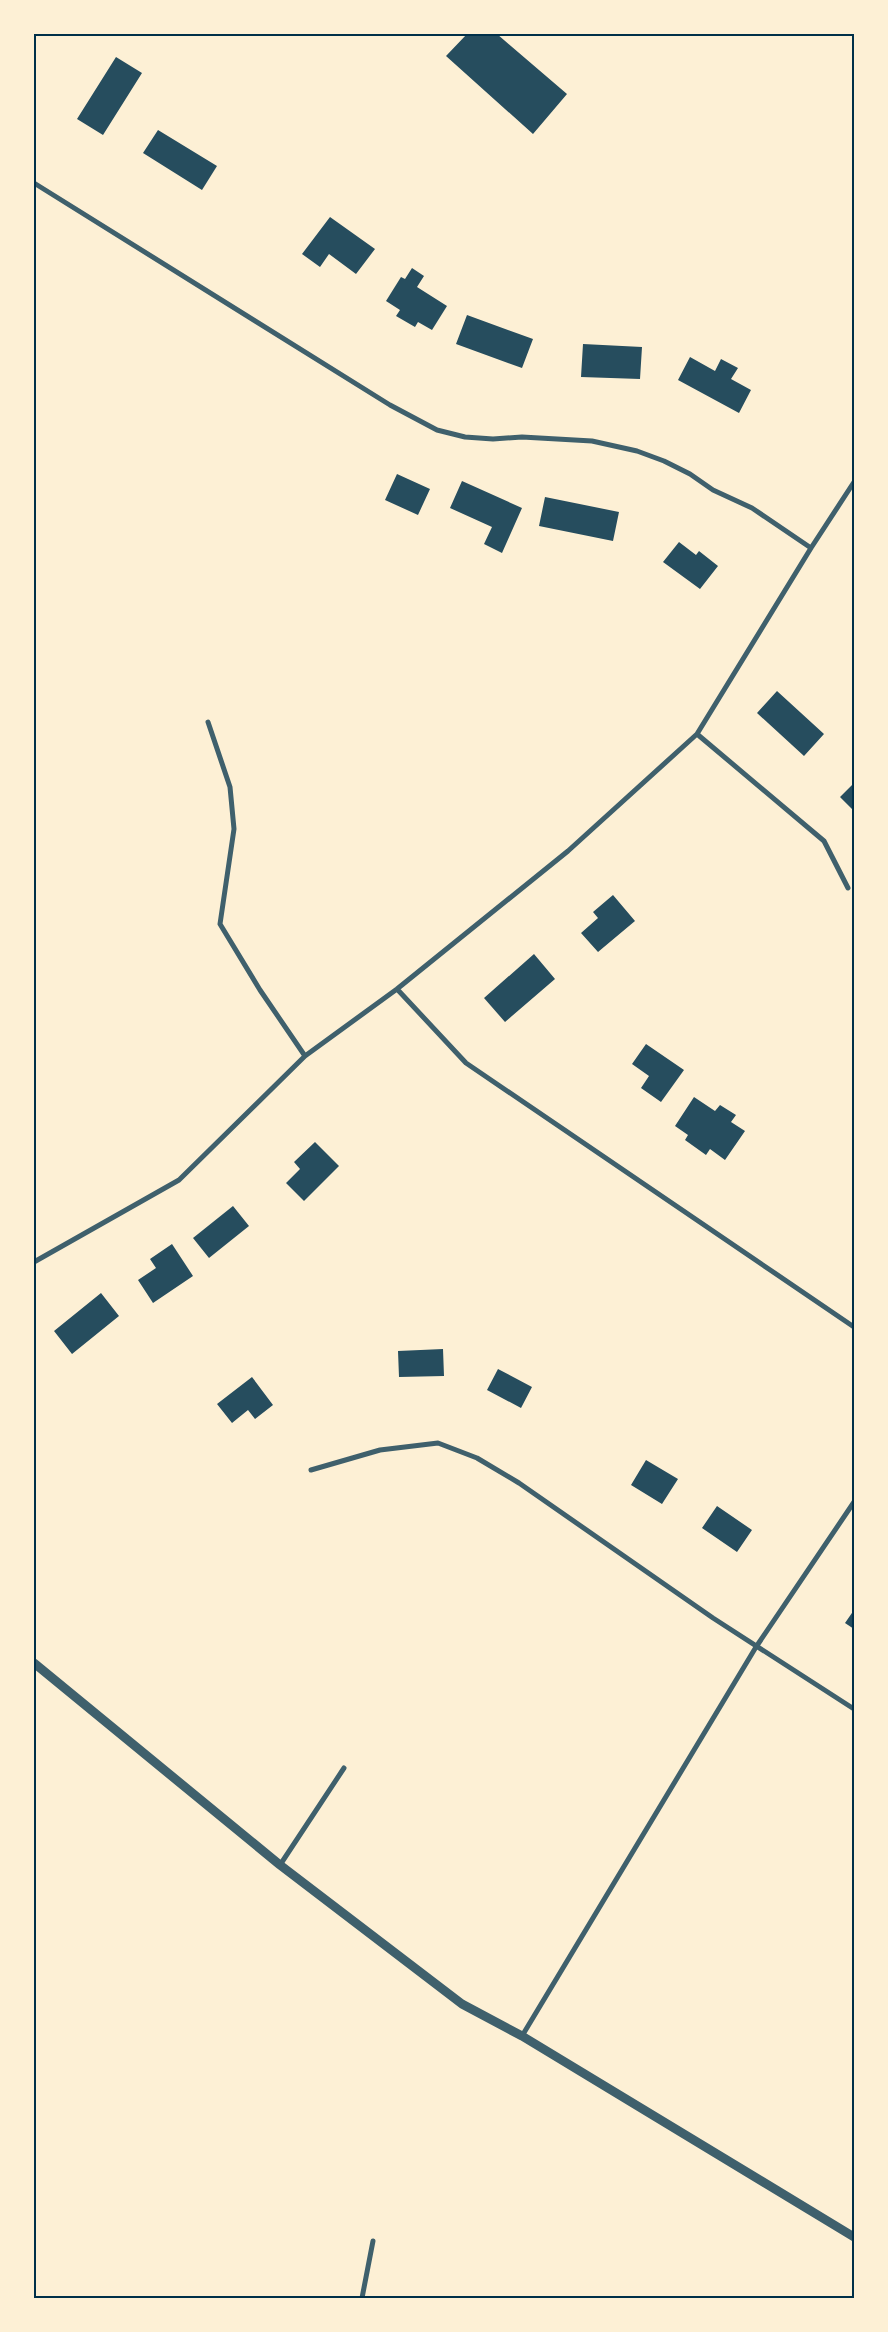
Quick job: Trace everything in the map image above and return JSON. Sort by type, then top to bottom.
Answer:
[{"type":"street","points":[[34,183],[390,405],[437,430],[465,437],[493,439],[522,436],[592,441],[637,451],[664,461],[690,474],[714,490],[752,508],[811,548]]},
{"type":"street","points":[[34,1262],[179,1180],[305,1056],[397,989],[568,851],[697,734],[811,548],[854,482]]},
{"type":"street","points":[[208,722],[230,788],[234,829],[220,924],[305,1056]]},
{"type":"street","points":[[697,734],[824,841],[848,888]]},
{"type":"street","points":[[397,989],[466,1063],[854,1327]]},
{"type":"street","points":[[311,1470],[380,1450],[438,1442],[476,1458],[519,1482],[756,1647],[854,1709]]},
{"type":"street","points":[[522,2036],[756,1647],[854,1502]]},
{"type":"street","points":[[34,1663],[280,1865],[462,2004],[522,2036],[854,2238]]},
{"type":"street","points":[[280,1865],[344,1768]]},
{"type":"street","points":[[362,2298],[373,2241]]},
{"type":"building","points":[[467,34],[497,34],[567,94],[533,134],[446,56]]},
{"type":"building","points":[[116,57],[142,73],[103,135],[77,119]]},
{"type":"building","points":[[158,130],[217,166],[202,190],[143,153]]},
{"type":"building","points":[[330,217],[375,249],[356,274],[329,254],[320,267],[302,254]]},
{"type":"building","points":[[412,268],[424,276],[417,287],[447,306],[432,330],[418,322],[415,327],[396,316],[400,310],[386,301],[401,277],[405,279]]},
{"type":"building","points":[[467,315],[533,339],[522,368],[456,344]]},
{"type":"building","points":[[583,344],[642,347],[640,379],[581,377]]},
{"type":"building","points":[[690,357],[715,371],[721,359],[738,368],[731,379],[751,390],[739,413],[678,380]]},
{"type":"building","points":[[397,474],[430,489],[418,515],[385,500]]},
{"type":"building","points":[[462,481],[522,508],[502,553],[484,544],[492,527],[450,508]]},
{"type":"building","points":[[545,497],[619,512],[613,541],[539,526]]},
{"type":"building","points":[[679,542],[696,555],[699,551],[718,566],[700,589],[663,562]]},
{"type":"building","points":[[777,691],[824,734],[804,756],[757,713]]},
{"type":"building","points":[[854,783],[854,811],[840,797]]},
{"type":"building","points":[[613,895],[635,921],[598,952],[581,933],[598,918],[593,912]]},
{"type":"building","points":[[534,954],[555,979],[505,1022],[484,998]]},
{"type":"building","points":[[646,1044],[684,1070],[661,1102],[641,1088],[649,1076],[632,1064]]},
{"type":"building","points":[[694,1097],[715,1111],[720,1105],[736,1115],[731,1122],[745,1131],[725,1160],[710,1149],[706,1155],[685,1140],[688,1135],[675,1126]]},
{"type":"building","points":[[315,1142],[339,1166],[304,1201],[286,1183],[300,1169],[294,1162]]},
{"type":"building","points":[[233,1206],[249,1226],[209,1258],[193,1238]]},
{"type":"building","points":[[172,1244],[193,1276],[153,1303],[138,1280],[156,1268],[150,1259]]},
{"type":"building","points":[[101,1293],[119,1316],[72,1354],[54,1331]]},
{"type":"building","points":[[443,1349],[444,1376],[399,1377],[398,1351]]},
{"type":"building","points":[[498,1369],[532,1387],[521,1408],[487,1390]]},
{"type":"building","points":[[252,1377],[273,1405],[255,1419],[248,1410],[232,1423],[217,1404]]},
{"type":"building","points":[[646,1460],[678,1479],[662,1504],[631,1485]]},
{"type":"building","points":[[717,1506],[752,1530],[737,1552],[702,1528]]},
{"type":"building","points":[[854,1610],[854,1629],[845,1623]]}]
